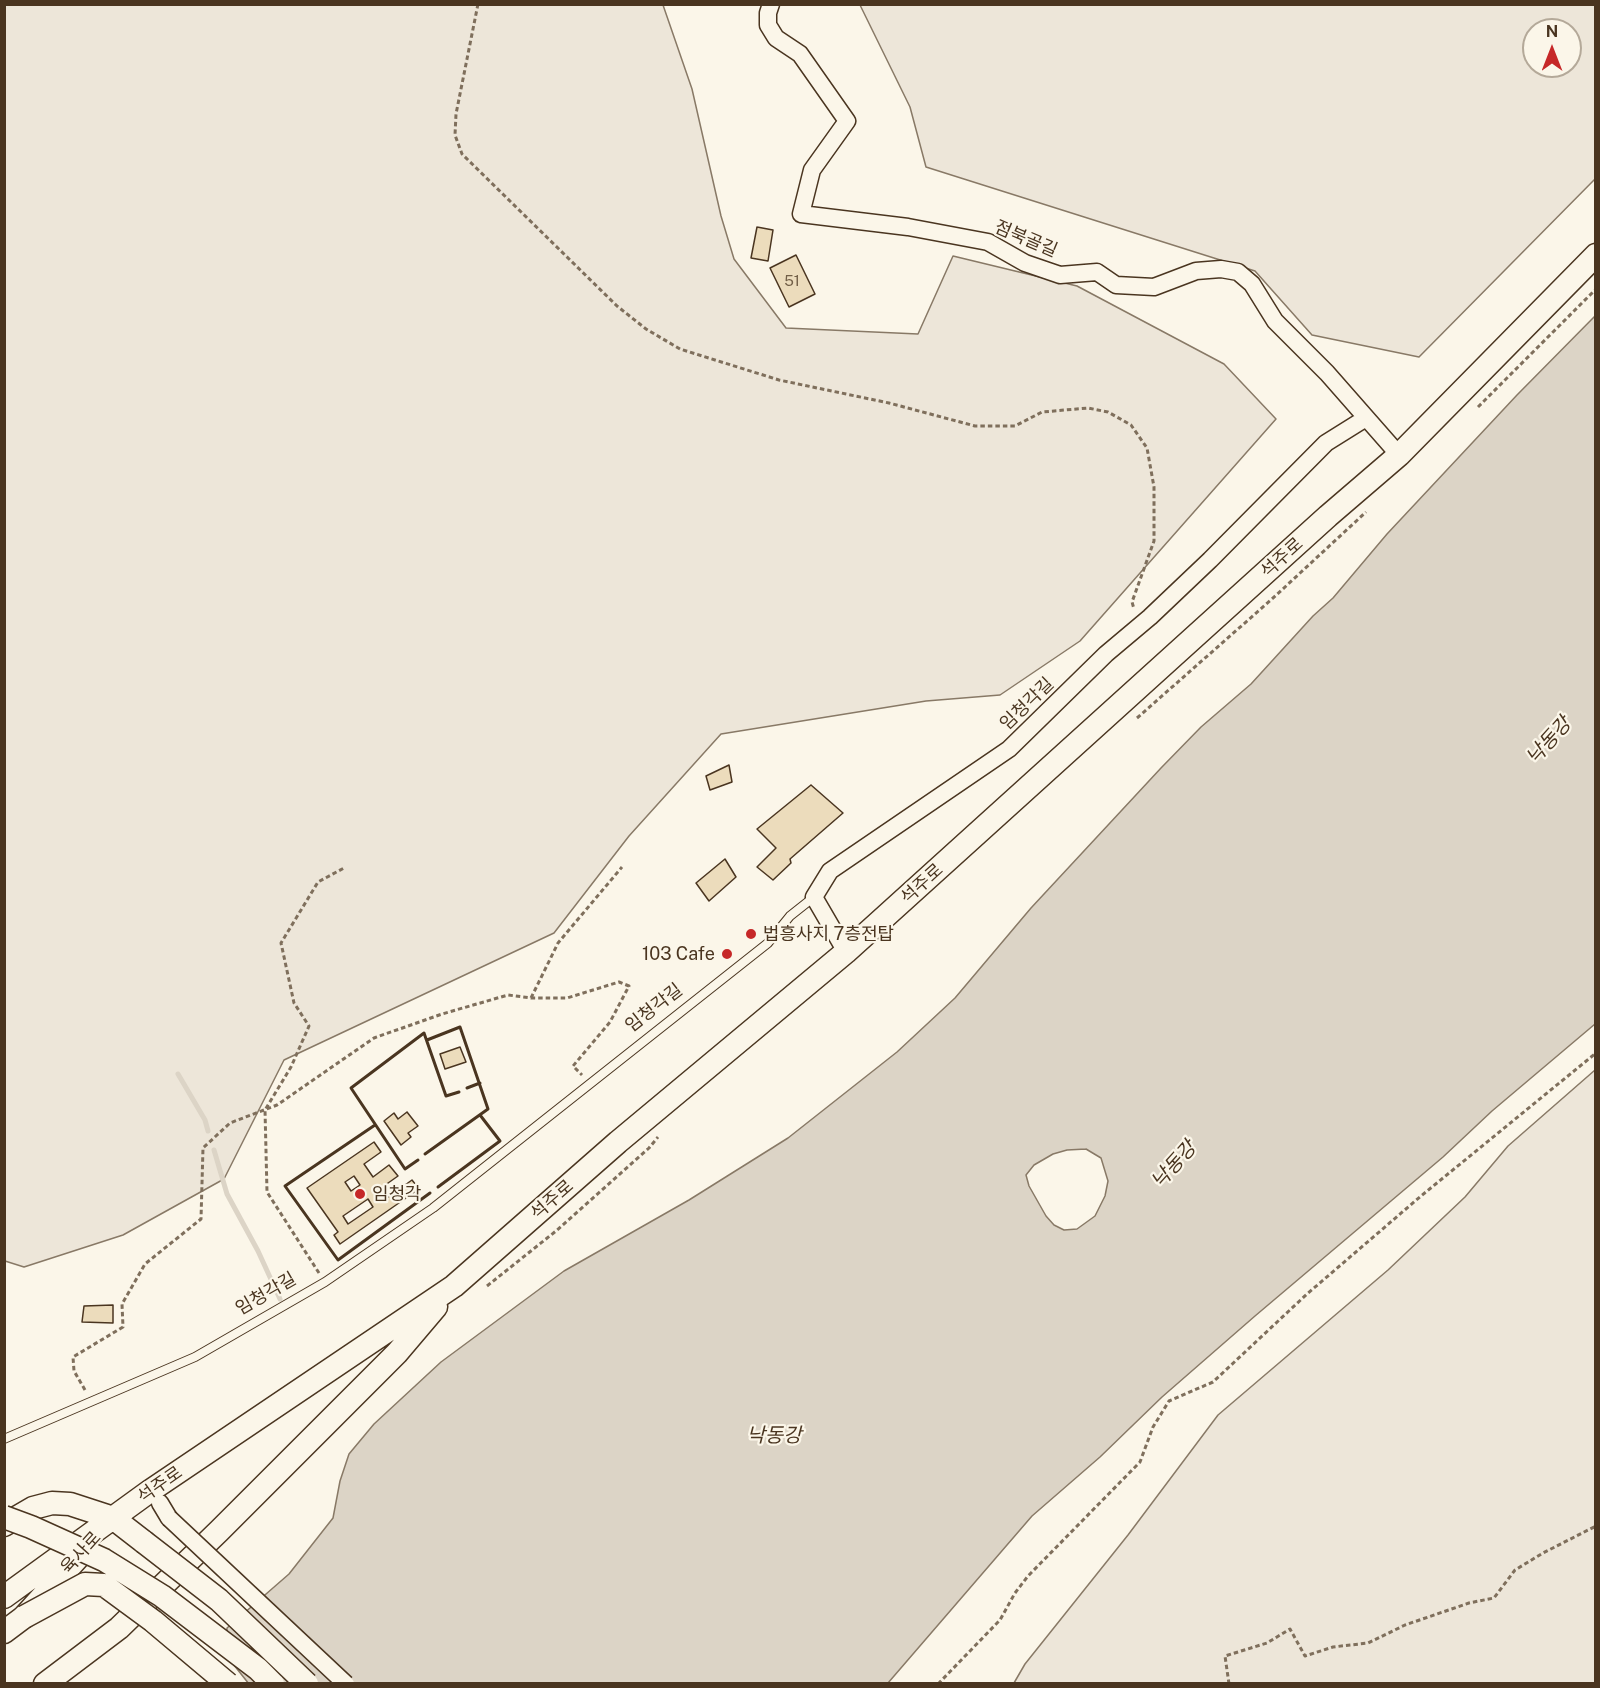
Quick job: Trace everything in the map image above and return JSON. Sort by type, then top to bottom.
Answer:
[{"type":"street","name":"점북골길","points":[[771,4],[768,25],[776,38],[800,54],[847,121],[812,170],[801,214],[908,227],[988,242],[1025,263],[1060,275],[1097,272],[1116,285],[1154,287],[1196,271],[1221,269],[1238,272],[1252,284],[1275,321],[1327,373],[1399,455]]},
{"type":"street","name":"석주로","points":[[113,1518],[454,1286],[618,1142],[846,952],[1328,516],[1399,455],[1596,255]]},
{"type":"street","name":"임청각길","points":[[814,897],[830,871],[955,788],[1009,749],[1106,654],[1138,628],[1210,560],[1326,443],[1366,418]]},
{"type":"street","points":[[814,897],[846,952]]},
{"type":"street","points":[[45,1683],[119,1628],[219,1531],[397,1353],[454,1286]]},
{"type":"street","points":[[4,1525],[33,1508],[52,1503],[70,1504],[113,1518],[219,1600],[307,1683]]},
{"type":"street","points":[[160,1503],[169,1518],[346,1683]]},
{"type":"street","points":[[4,1517],[104,1560],[162,1596],[273,1683]]},
{"type":"street","name":"육사로","points":[[4,1597],[113,1518]]},
{"type":"street","name":"육사로","points":[[4,1632],[24,1617],[113,1518]]},
{"type":"street","points":[[24,1617],[85,1584],[104,1585],[153,1621],[228,1683]]},
{"type":"lane","name":"임청각길","points":[[4,1439],[195,1357],[325,1282],[433,1208],[768,943],[790,916],[814,897]]},
{"type":"path","points":[[478,4],[456,114],[455,135],[462,154],[617,306],[646,329],[680,349],[779,380],[889,403],[975,426],[1015,426],[1042,412],[1088,408],[1107,412],[1131,425],[1146,448],[1154,487],[1154,541],[1132,602],[1138,628]]},
{"type":"path","points":[[531,998],[558,944],[622,867]]},
{"type":"path","points":[[325,1282],[267,1192],[265,1110],[291,1067],[309,1026],[294,1003],[281,944],[318,882],[344,868]]},
{"type":"path","points":[[91,1402],[74,1371],[73,1357],[123,1327],[122,1304],[145,1264],[201,1219],[202,1148],[230,1123],[277,1105],[374,1038],[508,994],[531,998],[567,998],[619,982],[629,986],[610,1022],[573,1066],[590,1084]]},
{"type":"path","points":[[938,1683],[1000,1620],[1015,1593],[1028,1576],[1140,1462],[1153,1427],[1168,1401],[1213,1382],[1307,1294],[1430,1188],[1596,1053]]},
{"type":"path","points":[[1229,1683],[1225,1656],[1267,1643],[1290,1629],[1305,1656],[1333,1647],[1368,1643],[1406,1625],[1469,1603],[1494,1598],[1515,1570],[1596,1526]]},
{"type":"shaded area","points":[[4,5],[663,5],[692,89],[721,216],[734,259],[786,328],[918,334],[953,256],[1077,286],[1224,364],[1276,419],[1080,641],[1000,695],[926,701],[721,734],[629,836],[554,933],[284,1060],[224,1179],[123,1235],[24,1267],[5,1261]]},
{"type":"shaded area","points":[[860,5],[1595,5],[1595,179],[1419,357],[1312,335],[1255,271],[926,167],[910,107]]},
{"type":"shaded area","points":[[1595,1070],[1595,1683],[1014,1683],[1025,1664],[1128,1535],[1218,1415],[1388,1270],[1465,1197],[1508,1146]]},
{"type":"water","name":"낙동강","points":[[1595,316],[1595,1024],[1162,1397],[1100,1457],[1032,1516],[888,1683],[249,1684],[226,1655],[227,1628],[289,1574],[333,1518],[340,1481],[349,1454],[374,1424],[441,1362],[564,1271],[689,1200],[788,1138],[897,1052],[955,998],[1031,908],[1161,768],[1201,727],[1251,684],[1313,616],[1333,598],[1387,534],[1517,395]],"holes":[[[1086,1149],[1101,1158],[1108,1181],[1105,1196],[1095,1216],[1077,1229],[1064,1230],[1054,1225],[1046,1216],[1029,1186],[1026,1175],[1034,1165],[1053,1154],[1067,1150]]]},
{"type":"building","points":[[757,227],[773,230],[768,261],[751,258]]},
{"type":"building","points":[[796,255],[815,294],[789,307],[770,268]]},
{"type":"building","points":[[729,765],[732,782],[710,790],[706,776]]},
{"type":"building","points":[[811,785],[843,813],[790,859],[791,863],[773,880],[757,867],[776,848],[757,829]]},
{"type":"building","points":[[725,859],[736,877],[709,901],[696,883]]},
{"type":"building","points":[[460,1047],[466,1062],[445,1069],[440,1054]]},
{"type":"building","points":[[407,1112],[418,1126],[408,1133],[411,1137],[401,1145],[384,1121],[394,1113],[398,1119]]},
{"type":"building","name":"임청각","points":[[374,1142],[381,1152],[364,1164],[373,1177],[389,1165],[398,1176],[381,1188],[387,1198],[412,1180],[419,1189],[340,1244],[334,1235],[338,1232],[307,1188]],"holes":[[[354,1176],[360,1185],[351,1191],[345,1182]],[[368,1199],[373,1207],[348,1224],[343,1216]]]},
{"type":"building","points":[[113,1305],[113,1323],[82,1322],[84,1306]]},
{"type":"waterway","points":[[178,1074],[205,1120],[208,1131]]},
{"type":"waterway","points":[[214,1150],[227,1194],[258,1251],[280,1299]]},
{"type":"wall","points":[[425,1154],[488,1109],[460,1027],[427,1040]]},
{"type":"wall","points":[[418,1160],[405,1169],[351,1088],[424,1033],[446,1096],[459,1092]]},
{"type":"wall","points":[[467,1088],[480,1083]]},
{"type":"wall","points":[[438,1187],[500,1141],[480,1115]]},
{"type":"wall","points":[[375,1125],[285,1186],[338,1260],[430,1193]]},
{"type":"place","name":"법흥사지 7층전탑","points":[[751,934]]},
{"type":"place","name":"103 Cafe","points":[[727,954]]},
{"type":"place","name":"임청각","points":[[360,1194]]}]
